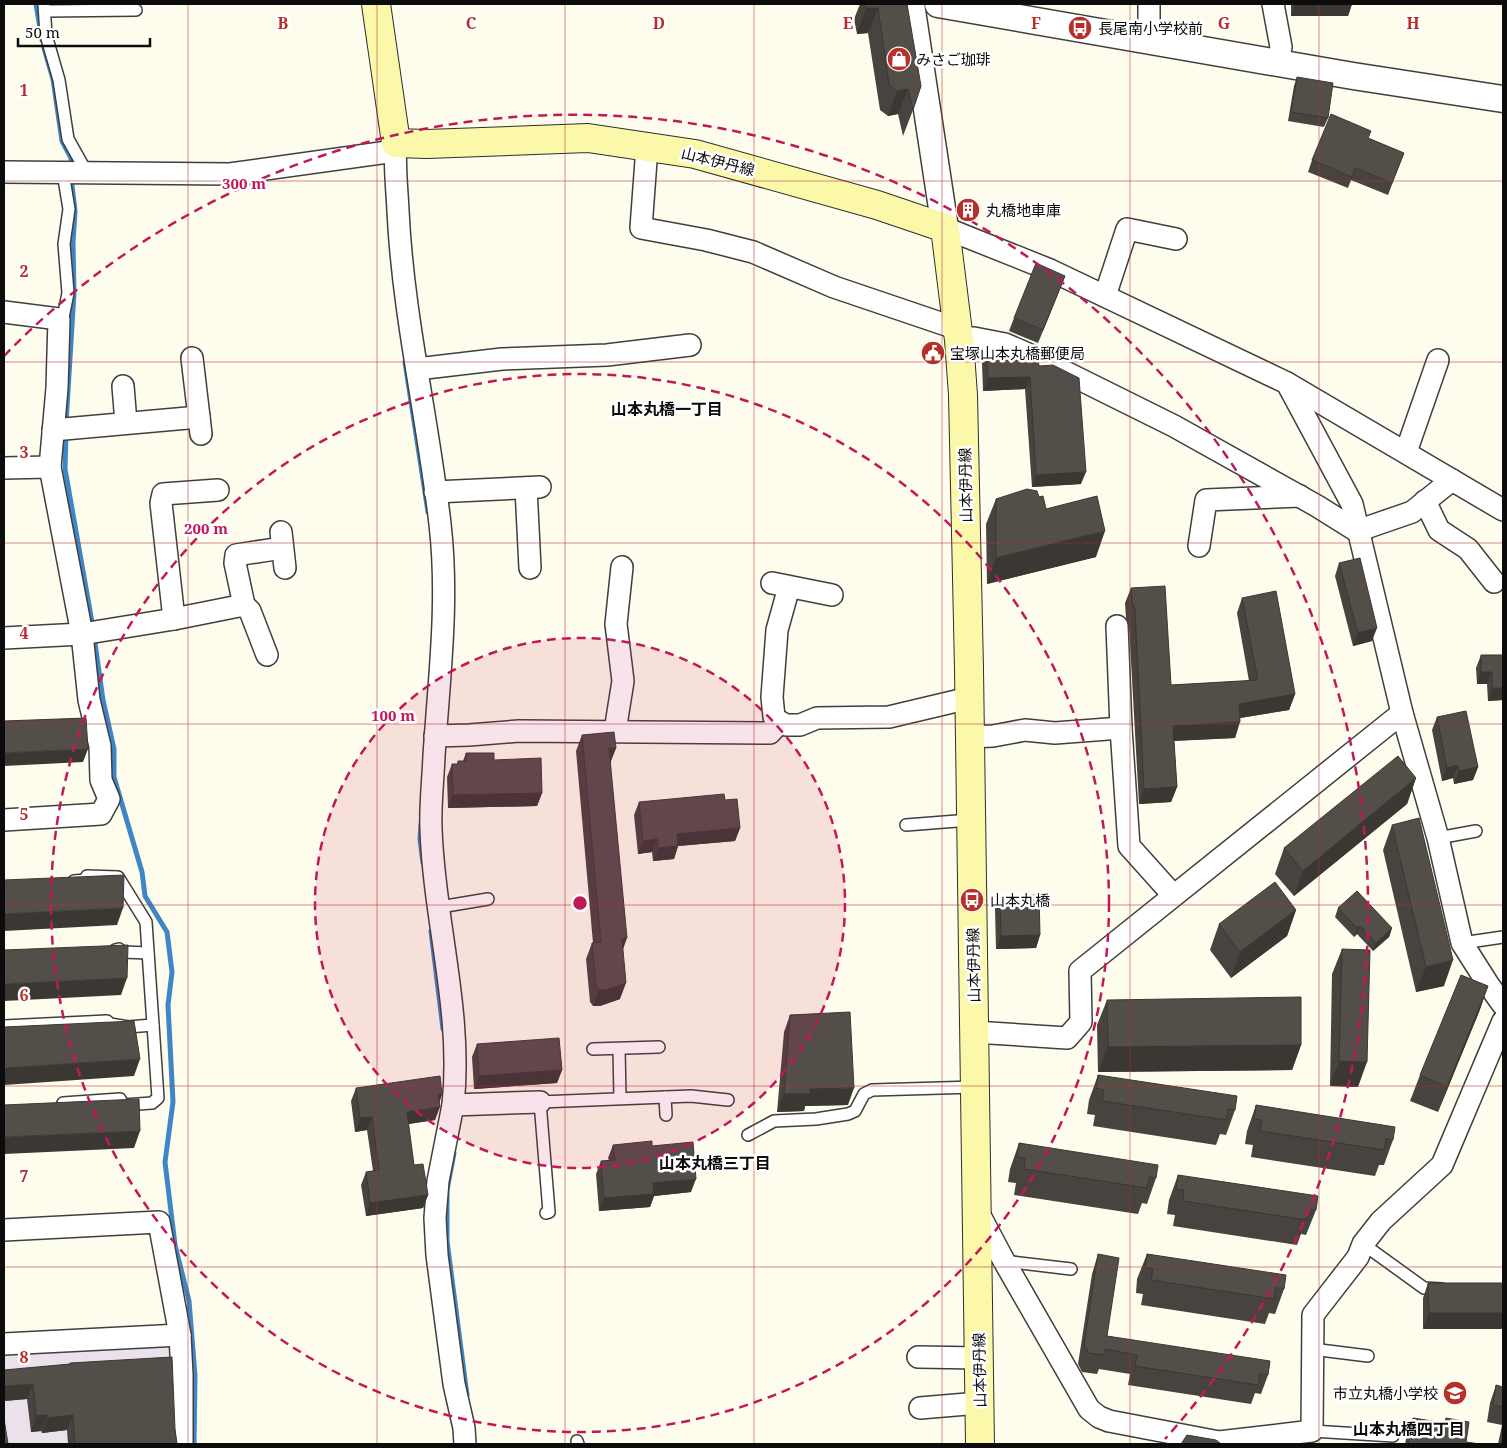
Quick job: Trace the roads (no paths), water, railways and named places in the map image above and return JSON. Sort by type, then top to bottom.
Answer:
[{"type":"main road","points":[[376,4],[396,147]]},
{"type":"main road","name":"山本伊丹線","points":[[396,147],[426,144],[588,138],[704,156],[868,203],[945,228],[958,334],[963,395],[970,698],[970,820],[980,1444]]},
{"type":"street","points":[[911,4],[945,228],[1021,258],[1105,296],[1287,383],[1452,480],[1501,504]]},
{"type":"street","points":[[938,4],[1150,39],[1353,76],[1503,99]]},
{"type":"street","points":[[1149,4],[1150,39]]},
{"type":"street","points":[[1273,4],[1280,47],[1278,62]]},
{"type":"street","points":[[4,172],[230,174],[396,147],[399,236],[445,574],[444,620],[431,827],[456,1051],[456,1074],[453,1104],[438,1181],[435,1218],[438,1264],[454,1384],[464,1428],[465,1444]]},
{"type":"street","points":[[647,147],[641,228],[706,240],[753,252],[834,287],[958,334],[1005,344],[1174,426],[1300,496],[1357,531]]},
{"type":"street","points":[[1105,296],[1127,229],[1176,239]]},
{"type":"street","points":[[4,312],[59,318],[58,388],[50,467],[82,634],[89,700],[100,746],[101,780],[108,799],[101,814],[4,820]]},
{"type":"street","points":[[417,369],[502,359],[607,355],[690,345]]},
{"type":"street","points":[[54,430],[126,423],[200,425],[192,358]]},
{"type":"street","points":[[1406,452],[1438,360]]},
{"type":"street","points":[[1287,383],[1352,504],[1402,713],[1438,838],[1462,943],[1496,982],[1503,1004]]},
{"type":"street","points":[[123,386],[126,423]]},
{"type":"street","points":[[4,468],[50,467]]},
{"type":"street","points":[[1357,531],[1412,512],[1452,480]]},
{"type":"street","points":[[174,619],[161,503],[162,486],[218,490]]},
{"type":"street","points":[[435,492],[533,488],[525,559]]},
{"type":"street","points":[[1199,546],[1206,500],[1300,496]]},
{"type":"street","points":[[1426,501],[1438,530],[1468,549],[1494,582]]},
{"type":"street","points":[[267,655],[250,612],[244,606],[235,563],[236,555],[283,549]]},
{"type":"street","points":[[615,731],[623,681],[616,624],[622,567]]},
{"type":"street","points":[[832,595],[780,585],[772,697],[774,717],[780,722],[786,725],[800,725],[817,718],[889,717],[970,698]]},
{"type":"street","points":[[4,638],[82,634],[244,606]]},
{"type":"street","points":[[1117,626],[1121,728],[1129,846],[1173,896]]},
{"type":"street","points":[[974,1032],[1067,1038],[1081,1022],[1080,971],[1402,713]]},
{"type":"street","points":[[436,736],[519,731],[770,733],[780,722]]},
{"type":"street","points":[[970,736],[993,736],[1025,730],[1055,733],[1121,728]]},
{"type":"street","points":[[976,1208],[1004,1261],[1089,1409],[1099,1417],[1163,1438],[1219,1442],[1312,1431],[1313,1315],[1358,1257],[1363,1244],[1381,1221],[1442,1165],[1503,1021]]},
{"type":"street","points":[[453,1104],[540,1102]]},
{"type":"street","points":[[4,1230],[159,1222],[180,1335],[182,1444]]},
{"type":"street","points":[[4,1344],[180,1335]]},
{"type":"street","points":[[918,1358],[979,1358]]},
{"type":"street","points":[[920,1408],[979,1403]]},
{"type":"lane","points":[[87,173],[68,140],[59,80],[46,35],[45,7],[136,10]]},
{"type":"lane","points":[[59,318],[64,313],[68,293],[64,244],[69,209],[64,173]]},
{"type":"lane","points":[[906,825],[970,820]]},
{"type":"lane","points":[[1438,838],[1476,831]]},
{"type":"lane","points":[[52,1104],[120,1099],[123,1105],[152,1104],[158,1098],[146,922],[118,877],[87,876],[85,880],[67,882]]},
{"type":"lane","points":[[440,907],[488,899]]},
{"type":"lane","points":[[1462,943],[1503,937]]},
{"type":"lane","points":[[99,950],[119,949],[123,952],[148,953]]},
{"type":"lane","points":[[4,1026],[107,1021],[110,1024],[128,1027],[153,1025]]},
{"type":"lane","points":[[593,1049],[659,1047]]},
{"type":"lane","points":[[619,1049],[620,1098]]},
{"type":"lane","points":[[748,1134],[774,1122],[816,1119],[848,1114],[855,1111],[864,1094],[872,1090],[975,1087]]},
{"type":"lane","points":[[546,1213],[549,1212],[540,1102],[691,1096],[728,1100]]},
{"type":"lane","points":[[665,1097],[666,1115]]},
{"type":"lane","points":[[1363,1244],[1424,1288],[1454,1289]]},
{"type":"lane","points":[[1004,1261],[1071,1269]]},
{"type":"lane","points":[[1312,1349],[1368,1356]]},
{"type":"lane","points":[[1312,1431],[1393,1436]]},
{"type":"waterway","points":[[36,4],[42,40]]},
{"type":"waterway","points":[[44,48],[53,79],[62,141],[71,158],[71,168]]},
{"type":"waterway","points":[[66,423],[74,293],[73,242],[75,211],[71,177]]},
{"type":"waterway","points":[[405,362],[428,512]]},
{"type":"waterway","points":[[66,434],[65,469],[93,628]]},
{"type":"waterway","points":[[94,636],[103,700],[114,749],[114,777],[142,872],[145,896],[167,932],[172,972],[168,1005],[173,1102],[165,1162],[175,1245],[189,1301],[195,1376],[194,1444]]},
{"type":"waterway","points":[[421,824],[420,839],[423,863]]},
{"type":"waterway","points":[[431,931],[443,1029]]},
{"type":"waterway","points":[[454,1153],[447,1190],[447,1241],[467,1395]]},
{"type":"place","name":"長尾南小学校前","points":[[1080,28]]},
{"type":"place","name":"みさご珈琲","points":[[899,59]]},
{"type":"place","name":"丸橋地車庫","points":[[968,210]]},
{"type":"place","name":"宝塚山本丸橋郵便局","points":[[933,353]]},
{"type":"place","name":"山本丸橋","points":[[972,900]]},
{"type":"place","name":"市立丸橋小学校","points":[[1455,1393]]},
{"type":"district","name":"山本丸橋一丁目","points":[[667,409]]},
{"type":"district","name":"山本丸橋三丁目","points":[[715,1163]]},
{"type":"district","name":"山本丸橋四丁目","points":[[1409,1429]]}]
